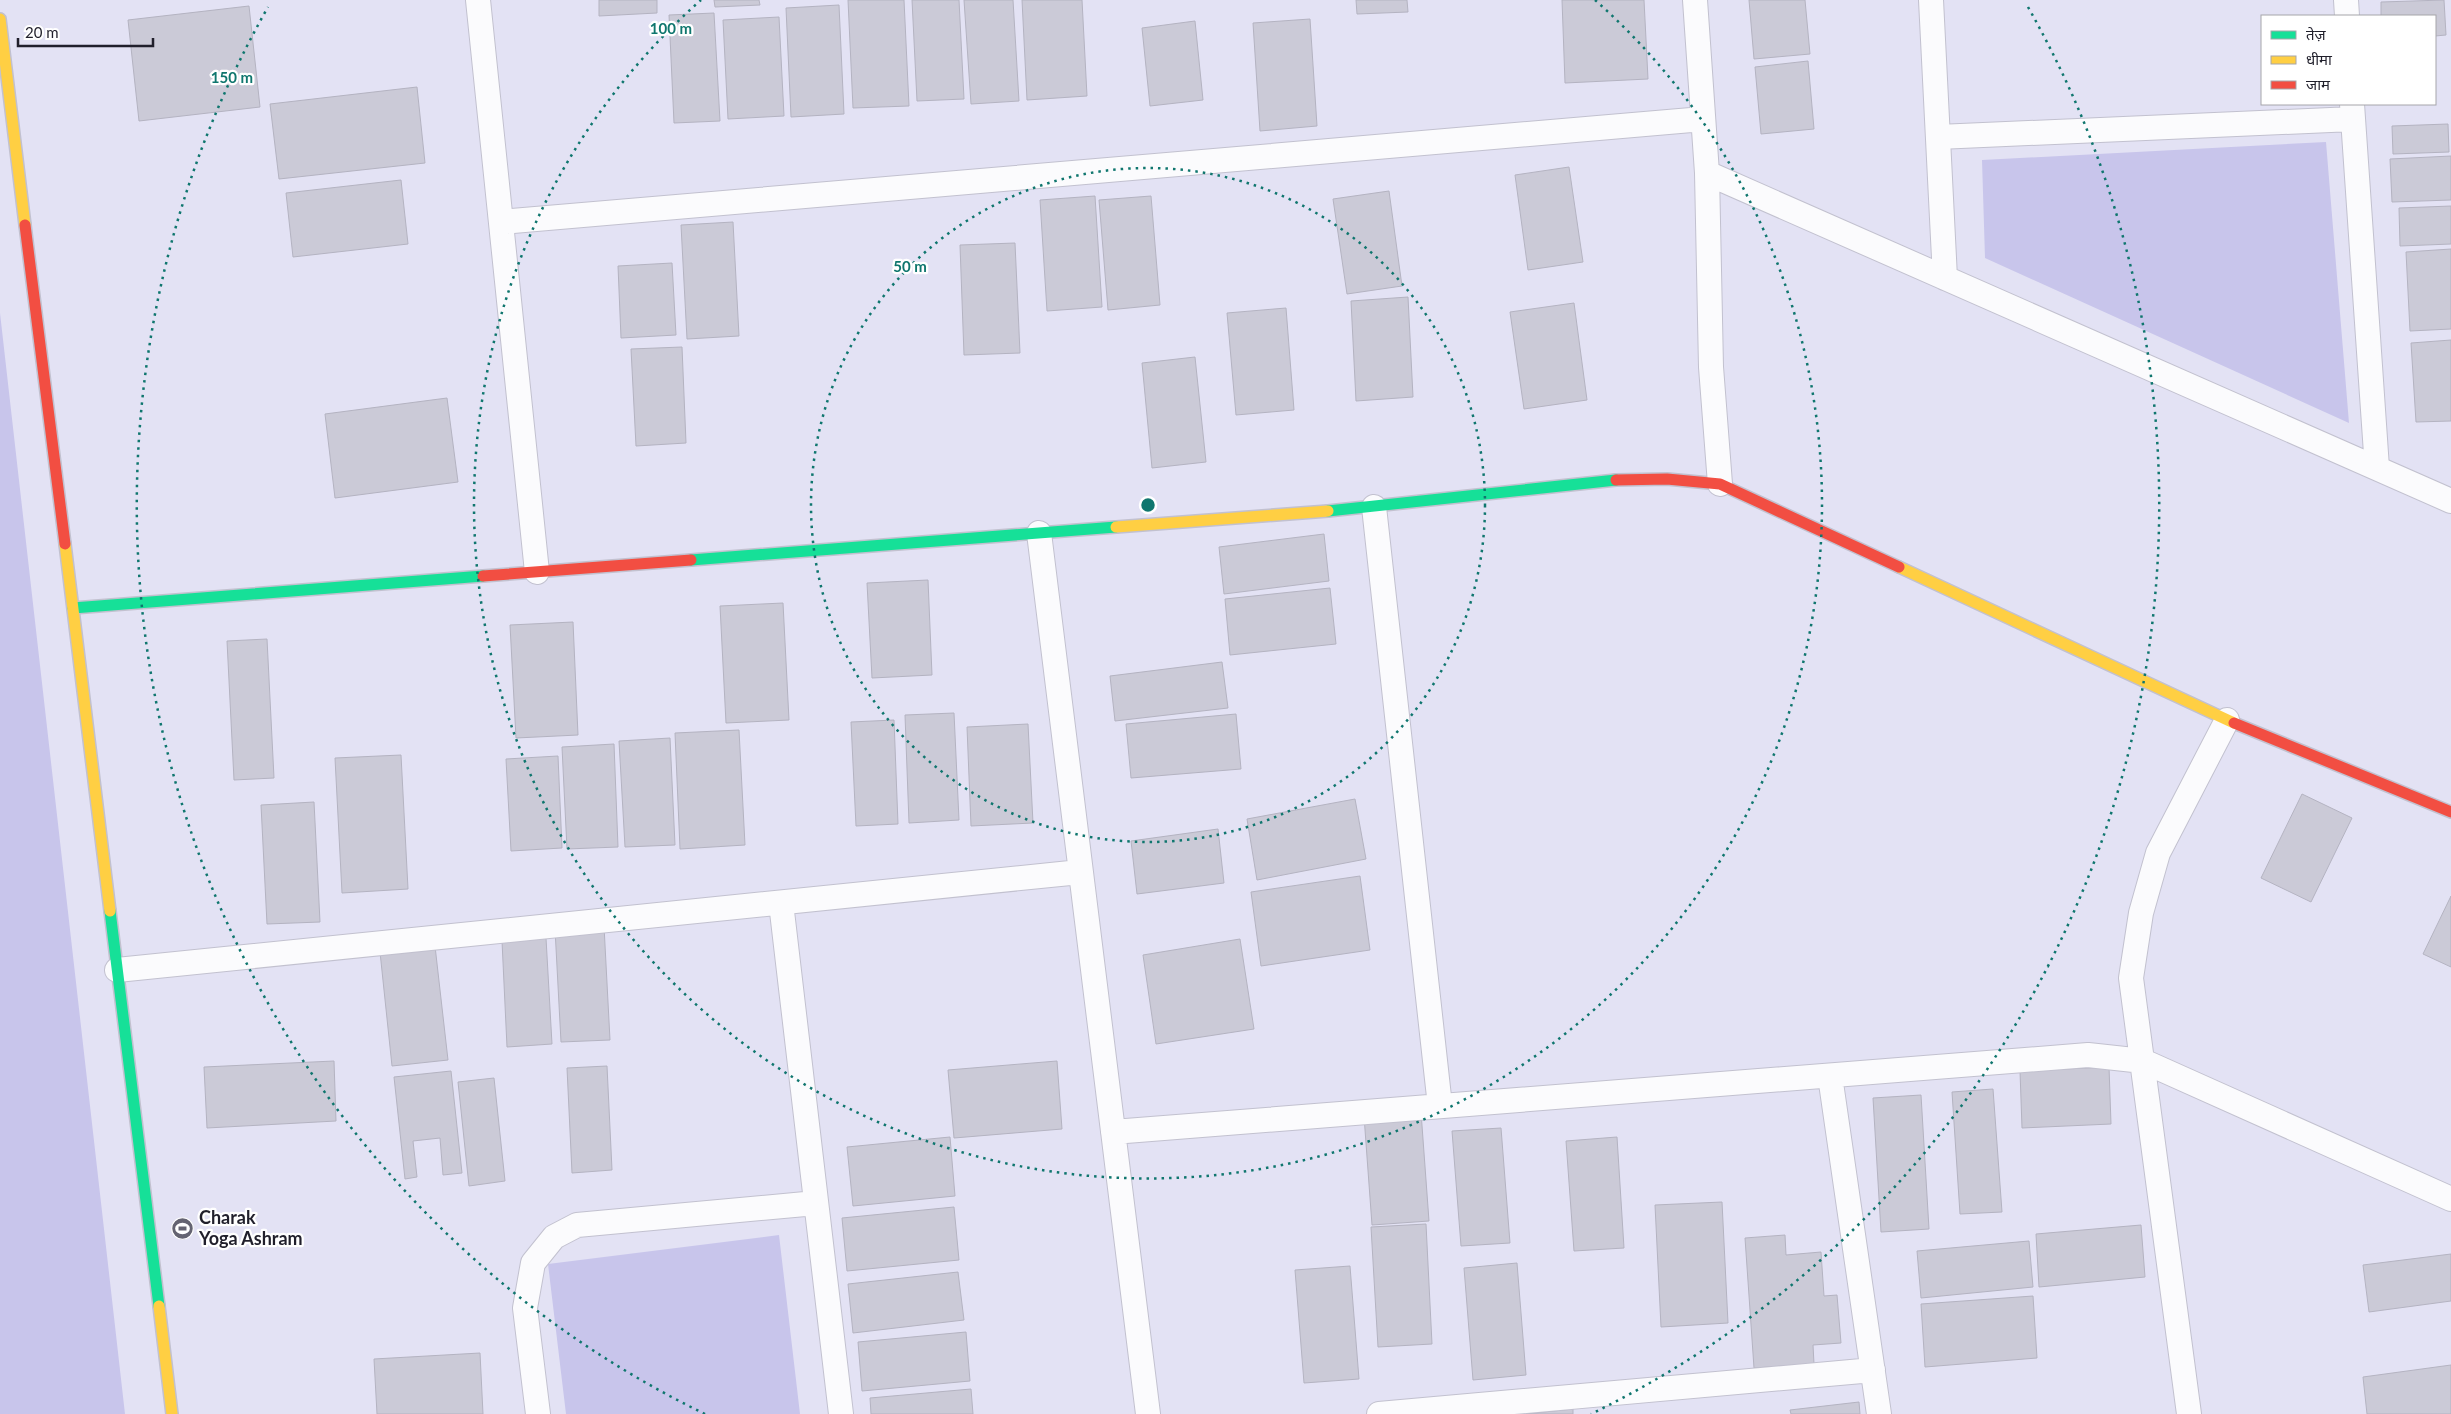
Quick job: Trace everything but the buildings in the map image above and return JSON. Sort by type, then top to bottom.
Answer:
[{"type":"street","points":[[0,20],[172,1414]]},
{"type":"street","points":[[73,608],[1374,507],[1605,480],[1667,479],[1720,484],[2227,720],[2451,812]]},
{"type":"lane","points":[[478,0],[537,572]]},
{"type":"lane","points":[[1695,0],[1707,173],[1711,367],[1720,484]]},
{"type":"lane","points":[[1931,0],[1945,278]]},
{"type":"lane","points":[[2346,0],[2347,15]]},
{"type":"lane","points":[[1938,137],[2353,111],[2377,468]]},
{"type":"lane","points":[[501,222],[1703,119]]},
{"type":"lane","points":[[1707,173],[2451,501]]},
{"type":"lane","points":[[1374,507],[1440,1106]]},
{"type":"lane","points":[[1039,533],[1148,1414]]},
{"type":"lane","points":[[2189,1414],[2131,978],[2141,913],[2158,853],[2227,720]]},
{"type":"lane","points":[[117,970],[1080,872]]},
{"type":"lane","points":[[781,903],[841,1414]]},
{"type":"lane","points":[[1113,1132],[2088,1054],[2143,1061],[2451,1199]]},
{"type":"lane","points":[[1830,1076],[1880,1414]]},
{"type":"lane","points":[[538,1414],[525,1308],[532,1263],[554,1237],[577,1225],[816,1203]]},
{"type":"lane","points":[[1379,1414],[1463,1410],[1873,1370]]},
{"type":"shaded area","points":[[2326,142],[2349,423],[1985,258],[1982,160]]},
{"type":"shaded area","points":[[0,313],[125,1414],[0,1414]]},
{"type":"shaded area","points":[[779,1235],[800,1414],[566,1414],[548,1264]]},
{"type":"traffic: fast","points":[[1328,511],[1616,480]]},
{"type":"traffic: fast","points":[[691,560],[1116,527]]},
{"type":"traffic: fast","points":[[73,608],[483,576]]},
{"type":"traffic: fast","points":[[110,911],[159,1306]]},
{"type":"traffic: slow","points":[[0,19],[25,225]]},
{"type":"traffic: slow","points":[[1116,527],[1328,511]]},
{"type":"traffic: slow","points":[[65,544],[110,911]]},
{"type":"traffic: slow","points":[[1899,567],[2234,723]]},
{"type":"traffic: slow","points":[[159,1306],[172,1414]]},
{"type":"traffic: jam","points":[[25,225],[65,544]]},
{"type":"traffic: jam","points":[[1616,480],[1667,479],[1720,484],[1899,567]]},
{"type":"traffic: jam","points":[[483,576],[691,560]]},
{"type":"traffic: jam","points":[[2234,723],[2451,812]]},
{"type":"place","name":"Charak Yoga Ashram","points":[[183,1228]]}]
